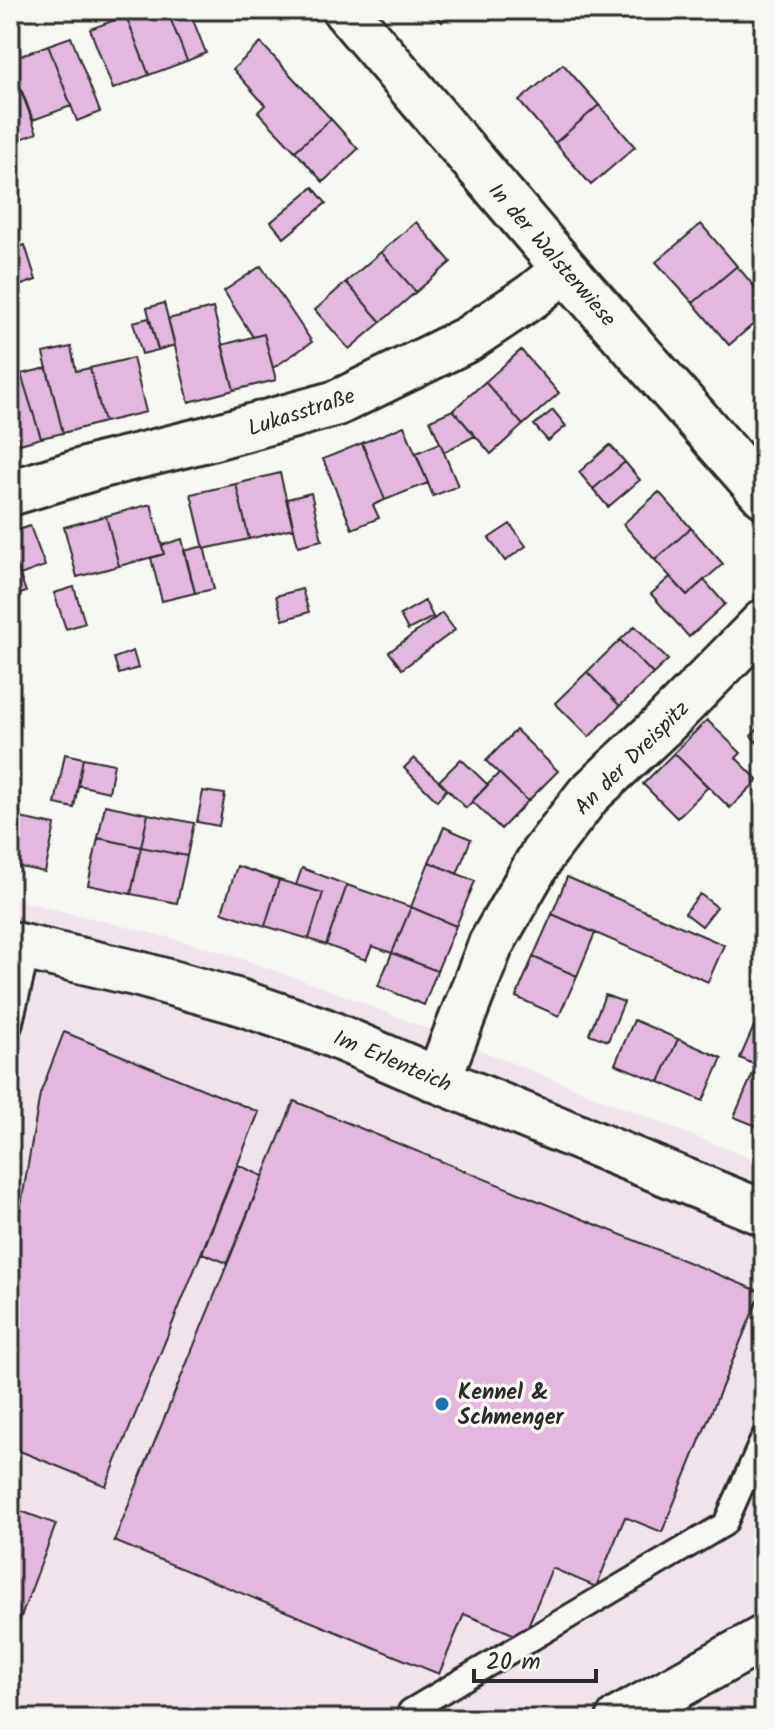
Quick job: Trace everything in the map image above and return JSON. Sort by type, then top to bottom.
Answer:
[{"type":"street","name":"In der Walsterwiese","points":[[345,10],[565,269],[764,495]]},
{"type":"street","name":"Lukasstraße","points":[[10,493],[102,465],[337,403],[468,339],[532,296],[565,269]]},
{"type":"street","name":"An der Dreispitz","points":[[438,1080],[491,944],[542,855],[588,795],[661,727],[764,622]]},
{"type":"street","name":"Im Erlenteich","points":[[20,946],[236,1001],[324,1031],[764,1213]]},
{"type":"street","points":[[619,1719],[764,1638]]},
{"type":"lane","points":[[10,1026],[20,946]]},
{"type":"lane","points":[[415,1719],[410,1711],[725,1524],[764,1436]]},
{"type":"shaded area","points":[[10,898],[207,947],[333,991],[764,1164],[764,1719],[10,1719]]},
{"type":"building","points":[[141,10],[167,10],[187,61],[149,75],[126,16]]},
{"type":"building","points":[[167,10],[189,10],[206,53],[187,61]]},
{"type":"building","points":[[429,10],[452,10],[442,22]]},
{"type":"building","points":[[126,16],[149,75],[113,89],[90,29]]},
{"type":"building","points":[[71,37],[100,112],[77,121],[48,45]]},
{"type":"building","points":[[261,43],[331,119],[295,151],[258,112],[265,105],[233,69]]},
{"type":"building","points":[[48,45],[71,106],[33,120],[10,60]]},
{"type":"building","points":[[10,62],[37,133],[10,143]]},
{"type":"building","points":[[563,64],[599,105],[555,143],[519,101]]},
{"type":"building","points":[[599,105],[635,147],[591,185],[555,143]]},
{"type":"building","points":[[331,119],[358,149],[323,182],[295,151]]},
{"type":"building","points":[[313,187],[326,203],[284,238],[271,222]]},
{"type":"building","points":[[416,222],[451,262],[416,292],[381,252]]},
{"type":"building","points":[[701,224],[737,266],[693,303],[656,262]]},
{"type":"building","points":[[25,245],[36,280],[10,289],[10,250]]},
{"type":"building","points":[[381,252],[416,292],[381,322],[346,282]]},
{"type":"building","points":[[261,266],[312,342],[273,368],[264,334],[253,337],[224,291]]},
{"type":"building","points":[[737,266],[764,298],[764,315],[729,345],[693,303]]},
{"type":"building","points":[[346,282],[381,322],[349,349],[315,310]]},
{"type":"building","points":[[164,303],[175,345],[158,350],[147,308]]},
{"type":"building","points":[[213,308],[234,390],[189,402],[168,319]]},
{"type":"building","points":[[149,318],[158,350],[142,354],[133,322]]},
{"type":"building","points":[[264,334],[276,380],[234,390],[222,345]]},
{"type":"building","points":[[71,347],[76,371],[90,368],[104,422],[63,433],[43,353]]},
{"type":"building","points":[[521,350],[559,393],[523,425],[485,382]]},
{"type":"building","points":[[133,358],[146,412],[104,422],[90,368]]},
{"type":"building","points":[[47,368],[63,433],[41,438],[21,374]]},
{"type":"building","points":[[21,374],[41,438],[20,444],[10,415],[10,378]]},
{"type":"building","points":[[485,382],[523,425],[491,454],[453,410]]},
{"type":"building","points":[[453,410],[475,436],[444,452],[430,420]]},
{"type":"building","points":[[553,410],[566,426],[548,441],[534,425]]},
{"type":"building","points":[[10,415],[20,444],[10,447]]},
{"type":"building","points":[[404,426],[428,483],[385,500],[362,443]]},
{"type":"building","points":[[362,443],[385,500],[373,505],[379,518],[352,529],[323,459]]},
{"type":"building","points":[[440,443],[458,486],[433,496],[416,453]]},
{"type":"building","points":[[610,445],[625,462],[593,489],[579,472]]},
{"type":"building","points":[[625,462],[640,480],[608,507],[593,489]]},
{"type":"building","points":[[280,473],[293,528],[249,539],[236,484]]},
{"type":"building","points":[[236,484],[249,539],[204,549],[191,494]]},
{"type":"building","points":[[659,492],[691,528],[655,560],[623,524]]},
{"type":"building","points":[[311,493],[322,540],[298,546],[287,499]]},
{"type":"building","points":[[151,504],[164,554],[119,566],[106,516]]},
{"type":"building","points":[[106,516],[119,566],[77,577],[64,527]]},
{"type":"building","points":[[510,524],[526,546],[505,561],[489,538]]},
{"type":"building","points":[[30,526],[45,566],[20,575],[10,548],[10,533]]},
{"type":"building","points":[[691,528],[723,564],[687,595],[655,560]]},
{"type":"building","points":[[182,539],[195,593],[162,601],[151,558],[164,554],[162,545]]},
{"type":"building","points":[[204,546],[214,589],[195,593],[184,551]]},
{"type":"building","points":[[10,548],[26,592],[10,598]]},
{"type":"building","points":[[670,577],[687,595],[704,580],[725,604],[689,637],[651,594]]},
{"type":"building","points":[[74,587],[85,623],[66,629],[54,593]]},
{"type":"building","points":[[302,589],[309,612],[283,620],[276,596]]},
{"type":"building","points":[[425,601],[433,617],[408,630],[400,615]]},
{"type":"building","points":[[442,613],[455,630],[402,669],[389,652]]},
{"type":"building","points":[[635,626],[668,660],[653,674],[620,640]]},
{"type":"building","points":[[620,640],[653,674],[620,706],[587,672]]},
{"type":"building","points":[[133,651],[138,668],[119,674],[114,658]]},
{"type":"building","points":[[587,672],[620,706],[589,737],[555,703]]},
{"type":"building","points":[[707,720],[741,753],[736,758],[758,780],[730,808],[674,753]]},
{"type":"building","points":[[764,723],[764,750],[751,736]]},
{"type":"building","points":[[516,730],[558,771],[528,801],[486,761]]},
{"type":"building","points":[[674,753],[708,787],[677,818],[643,784]]},
{"type":"building","points":[[65,754],[83,758],[74,808],[55,804]]},
{"type":"building","points":[[83,758],[114,764],[109,792],[78,785]]},
{"type":"building","points":[[414,758],[447,789],[437,801],[404,768]]},
{"type":"building","points":[[461,759],[488,785],[466,808],[439,781]]},
{"type":"building","points":[[499,773],[528,801],[501,829],[472,801]]},
{"type":"building","points":[[203,791],[225,794],[219,826],[197,822]]},
{"type":"building","points":[[105,805],[148,814],[141,847],[98,838]]},
{"type":"building","points":[[148,814],[194,823],[187,856],[141,847]]},
{"type":"building","points":[[10,816],[55,825],[45,872],[10,865]]},
{"type":"building","points":[[444,827],[471,839],[457,874],[429,862]]},
{"type":"building","points":[[98,838],[141,847],[131,894],[88,885]]},
{"type":"building","points":[[141,847],[187,856],[177,903],[131,894]]},
{"type":"building","points":[[429,862],[475,881],[456,926],[411,907]]},
{"type":"building","points":[[237,866],[279,880],[265,926],[222,912]]},
{"type":"building","points":[[302,868],[347,885],[326,945],[309,939],[323,893],[296,885]]},
{"type":"building","points":[[567,877],[724,945],[708,982],[552,914]]},
{"type":"building","points":[[279,880],[323,893],[309,939],[265,926]]},
{"type":"building","points":[[347,885],[411,907],[392,953],[372,946],[366,960],[326,945]]},
{"type":"building","points":[[700,894],[717,907],[702,926],[685,913]]},
{"type":"building","points":[[411,907],[456,926],[437,971],[392,953]]},
{"type":"building","points":[[552,914],[595,933],[577,976],[533,957]]},
{"type":"building","points":[[392,953],[437,971],[424,1005],[378,986]]},
{"type":"building","points":[[533,957],[577,976],[559,1016],[516,997]]},
{"type":"building","points":[[605,995],[624,1002],[608,1041],[589,1034]]},
{"type":"building","points":[[634,1020],[678,1039],[659,1082],[615,1064]]},
{"type":"building","points":[[754,1026],[764,1031],[762,1068],[740,1058]]},
{"type":"building","points":[[64,1032],[259,1112],[106,1486],[10,1447],[10,1270],[40,1094]]},
{"type":"building","points":[[678,1039],[722,1058],[703,1101],[659,1082]]},
{"type":"building","points":[[753,1073],[764,1078],[764,1129],[734,1117]]},
{"type":"building","name":"Kennel & Schmenger","points":[[294,1101],[761,1292],[662,1532],[625,1517],[596,1587],[552,1568],[523,1638],[464,1614],[439,1674],[114,1541]]},
{"type":"building","points":[[238,1165],[263,1176],[227,1263],[202,1253]]},
{"type":"building","points":[[10,1507],[56,1524],[10,1646]]},
{"type":"place","name":"Kennel & Schmenger","points":[[442,1404]]}]
